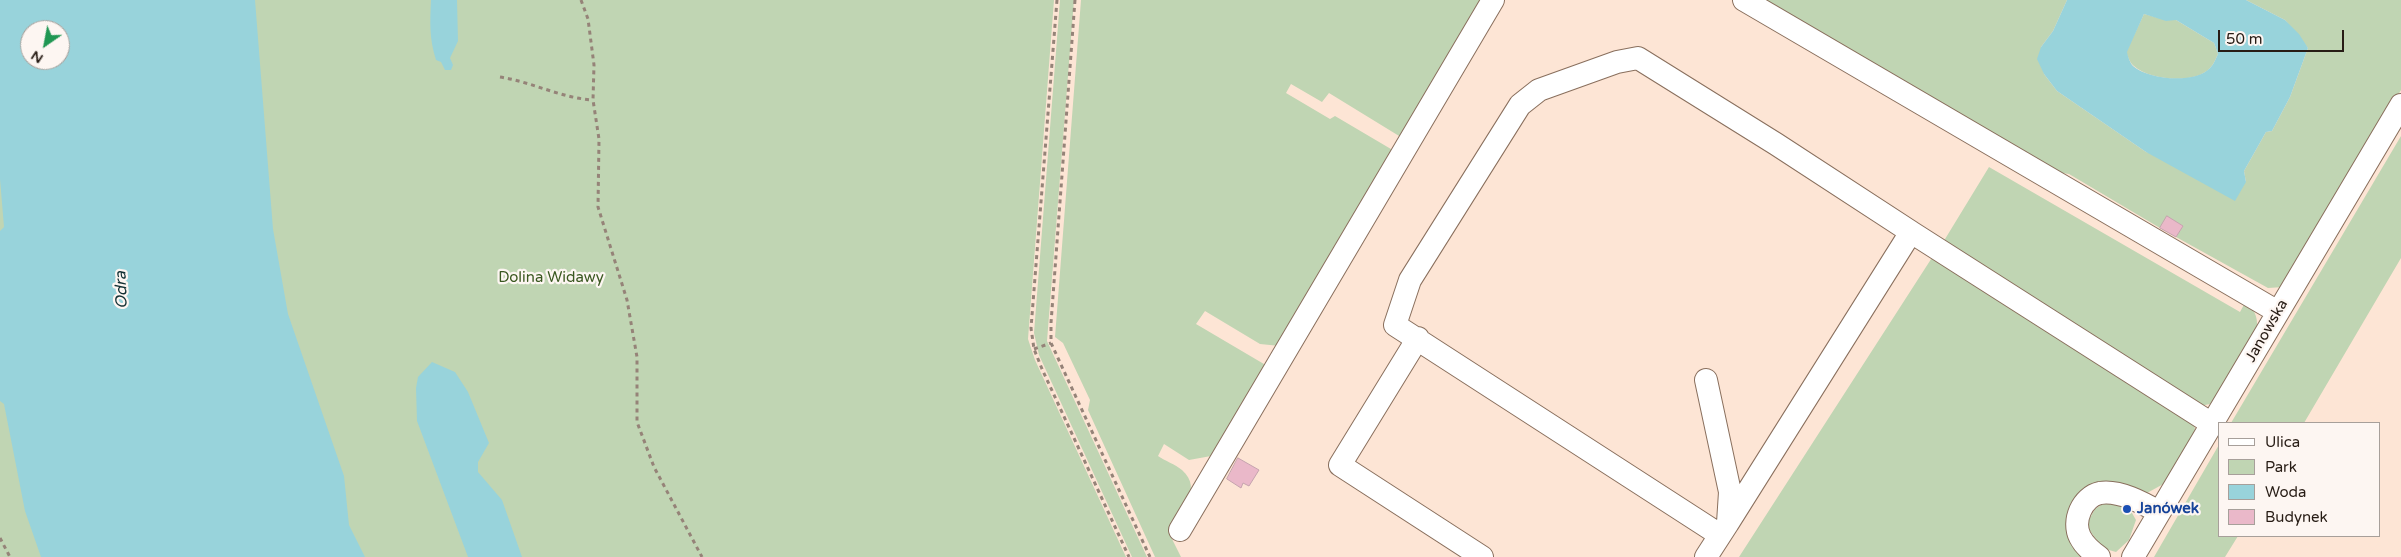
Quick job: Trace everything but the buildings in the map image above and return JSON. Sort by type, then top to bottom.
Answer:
[{"type":"street","points":[[1180,530],[1493,0]]},
{"type":"street","points":[[1744,0],[2278,312]]},
{"type":"street","points":[[1724,529],[1395,325],[1410,280],[1520,105],[1539,90],[1617,62],[1638,58],[1776,144],[2212,424]]},
{"type":"street","name":"Janowska","points":[[2133,557],[2401,105]]},
{"type":"street","points":[[1706,557],[1911,232]]},
{"type":"street","points":[[1418,338],[1340,465],[1482,557]]},
{"type":"street","points":[[1706,380],[1730,492],[1724,529]]},
{"type":"street","points":[[2099,557],[2080,538],[2076,526],[2084,504],[2090,499],[2100,494],[2113,494],[2144,503],[2160,512]]},
{"type":"path","points":[[581,0],[588,19],[594,65],[592,100],[599,139],[598,207],[627,300],[637,357],[638,422],[654,467],[702,557]]},
{"type":"path","points":[[1057,0],[1031,328],[1034,349],[1042,369],[1129,557]]},
{"type":"path","points":[[1076,0],[1051,313],[1051,343],[1150,557]]},
{"type":"path","points":[[500,77],[521,80],[574,99],[592,100]]},
{"type":"path","points":[[1034,349],[1051,343]]},
{"type":"path","points":[[0,538],[10,557]]},
{"type":"green space","name":"Dolina Widawy","points":[[0,0],[1054,0],[1028,339],[1035,360],[1126,557],[0,557]]},
{"type":"green space","points":[[1060,0],[1074,0],[1047,341],[1147,557],[1132,557],[1039,355],[1034,333]]},
{"type":"green space","points":[[1081,0],[1488,0],[1404,139],[1329,93],[1322,102],[1291,84],[1286,93],[1330,119],[1335,116],[1396,152],[1280,346],[1260,344],[1205,311],[1196,324],[1269,367],[1211,456],[1189,460],[1164,444],[1158,456],[1182,470],[1188,477],[1191,485],[1188,502],[1169,533],[1181,557],[1155,557],[1088,410],[1090,400],[1063,343],[1055,337]]},
{"type":"green space","points":[[1756,0],[2067,0],[2053,31],[2041,47],[2044,74],[2057,91],[2146,152],[2246,182],[2244,171],[2266,132],[2272,131],[2290,97],[2308,48],[2285,20],[2246,0],[2401,0],[2401,90],[2284,287],[2268,288],[2176,237],[2183,226],[2167,217],[2160,228],[2069,174],[2043,170]]},
{"type":"green space","points":[[2144,14],[2166,20],[2176,20],[2214,43],[2218,54],[2214,63],[2203,73],[2183,79],[2150,75],[2141,71],[2130,62],[2126,52]]},
{"type":"green space","points":[[2401,136],[2401,258],[2305,422],[2232,422]]},
{"type":"green space","points":[[1989,167],[2240,312],[2246,301],[2256,316],[2256,334],[2216,399],[2210,404],[2200,406],[1942,244]]},
{"type":"green space","points":[[1935,253],[2194,424],[2195,430],[2167,482],[2147,493],[2125,484],[2114,483],[2082,493],[2086,557],[1739,557]]},
{"type":"green space","points":[[2218,446],[2218,537],[2237,537],[2225,557],[2154,557]]},
{"type":"green space","points":[[2106,502],[2128,506],[2136,520],[2129,540],[2116,552],[2102,548],[2086,525],[2095,509]]},
{"type":"water","name":"Odra","points":[[0,0],[255,0],[273,229],[288,314],[344,476],[349,525],[365,557],[41,557],[25,511],[4,404],[0,401],[0,231],[4,227],[0,179]]},
{"type":"water","points":[[431,0],[457,0],[458,41],[450,58],[453,65],[451,70],[445,70],[441,62],[436,60],[431,37]]},
{"type":"water","points":[[2067,0],[2246,0],[2285,20],[2299,34],[2308,48],[2290,97],[2272,131],[2266,132],[2244,171],[2246,182],[2235,201],[2146,152],[2057,91],[2044,74],[2037,59],[2041,47],[2053,31]],"holes":[[[2144,14],[2166,21],[2176,20],[2214,43],[2218,54],[2210,68],[2194,76],[2172,78],[2160,77],[2140,71],[2133,66],[2127,52]]]},
{"type":"water","points":[[432,362],[455,372],[468,392],[489,443],[478,462],[478,472],[502,500],[522,557],[468,557],[417,421],[416,388],[418,377]]},
{"type":"place","name":"Janówek","points":[[2127,509]]}]
